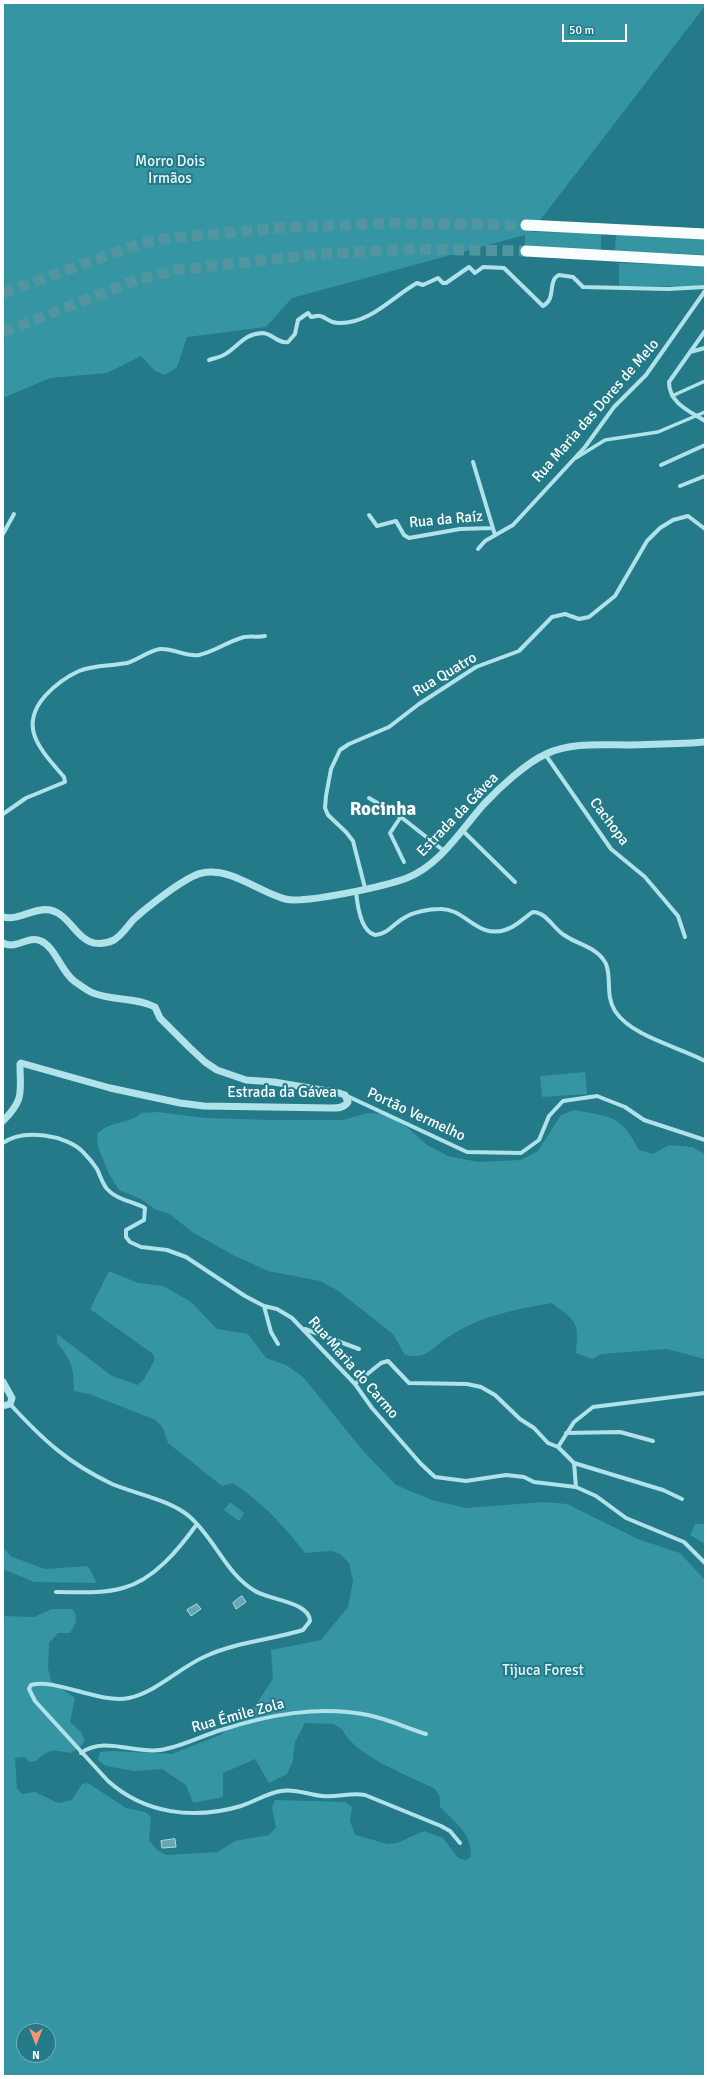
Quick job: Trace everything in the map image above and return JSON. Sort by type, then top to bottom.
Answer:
[{"type":"highway","points":[[526,225],[705,234]]},
{"type":"highway","points":[[526,251],[705,261]]},
{"type":"street","points":[[210,360],[226,354],[242,339],[253,334],[265,333],[281,342],[288,342],[295,334],[298,320],[308,313],[312,317],[320,316],[337,324],[353,322],[385,306],[417,283],[423,285],[438,278],[443,283],[446,283],[469,268],[475,273],[483,267],[504,268],[543,306],[550,300],[554,279],[559,275],[573,277],[583,287],[661,289],[705,288]]},
{"type":"street","name":"Rua Maria das Dores de Melo","points":[[478,549],[485,541],[506,530],[518,520],[570,461],[585,447],[614,407],[646,374],[705,291]]},
{"type":"street","points":[[705,330],[670,377],[669,388],[672,396],[680,405],[705,421]]},
{"type":"street","points":[[689,352],[705,348]]},
{"type":"street","points":[[672,396],[705,380]]},
{"type":"street","points":[[570,461],[605,440],[630,435],[658,432],[705,412]]},
{"type":"street","points":[[661,465],[705,445]]},
{"type":"street","points":[[473,462],[495,535]]},
{"type":"street","points":[[680,486],[705,476]]},
{"type":"street","points":[[3,534],[14,514]]},
{"type":"street","name":"Rua da Raíz","points":[[369,515],[376,526],[396,521],[404,535],[408,538],[460,529],[493,528]]},
{"type":"street","name":"Rua Quatro","points":[[365,888],[353,841],[346,832],[328,816],[325,808],[331,769],[340,750],[349,744],[389,727],[419,704],[476,667],[519,651],[545,622],[556,615],[565,614],[579,619],[594,614],[615,596],[647,542],[666,523],[688,516],[705,528]]},
{"type":"street","points":[[3,814],[26,798],[65,782],[64,777],[40,748],[35,739],[32,723],[33,714],[40,702],[52,688],[64,679],[80,671],[132,661],[155,650],[168,650],[191,655],[200,654],[240,638],[265,636]]},
{"type":"street","name":"Estrada da Gávea","points":[[3,917],[14,918],[40,910],[50,910],[59,914],[89,941],[102,943],[118,937],[134,920],[181,883],[201,873],[216,872],[225,874],[278,897],[293,900],[310,900],[406,878],[420,872],[444,851],[486,803],[506,784],[545,754],[562,749],[594,745],[705,742]]},
{"type":"street","name":"Cachopa","points":[[545,754],[611,849],[645,877],[678,916],[685,937]]},
{"type":"street","points":[[368,798],[401,817],[444,851]]},
{"type":"street","points":[[404,812],[390,833],[404,862]]},
{"type":"street","points":[[462,830],[515,882]]},
{"type":"street","points":[[356,890],[358,907],[363,920],[368,931],[375,935],[385,932],[406,917],[435,910],[451,911],[477,928],[488,932],[504,930],[520,923],[534,912],[540,913],[564,936],[591,949],[603,960],[607,968],[611,1004],[623,1020],[663,1044],[705,1061]]},
{"type":"street","name":"Estrada da Gávea","points":[[3,943],[13,946],[30,940],[48,945],[63,970],[73,981],[92,992],[141,1001],[156,1008],[160,1018],[204,1062],[233,1077],[274,1082],[345,1095],[348,1102],[346,1105],[331,1108],[204,1106],[143,1096],[21,1063],[21,1091],[18,1101],[14,1110],[3,1121]]},
{"type":"street","name":"Portão Vermelho","points":[[345,1095],[467,1152],[521,1153],[539,1140],[549,1116],[563,1101],[598,1096],[625,1107],[644,1120],[705,1140]]},
{"type":"street","name":"Rua Maria do Carmo","points":[[3,1143],[18,1135],[33,1134],[72,1144],[83,1152],[96,1168],[107,1189],[123,1200],[138,1204],[145,1208],[144,1220],[126,1230],[126,1238],[130,1242],[141,1247],[167,1250],[186,1257],[245,1296],[264,1306],[285,1313],[303,1329],[355,1384],[372,1408],[421,1464],[435,1477],[466,1481],[506,1476],[524,1477],[534,1482],[576,1487],[596,1496],[626,1518],[684,1542],[705,1562]]},
{"type":"street","points":[[264,1306],[271,1332],[278,1344]]},
{"type":"street","points":[[303,1329],[359,1349]]},
{"type":"street","points":[[355,1384],[381,1363],[388,1361],[408,1383],[467,1384],[481,1387],[495,1395],[520,1419],[534,1428],[548,1443],[558,1447],[574,1463],[663,1490],[682,1498]]},
{"type":"street","points":[[3,1382],[11,1395],[7,1405],[42,1438],[84,1468],[112,1484],[180,1509],[197,1524],[213,1543],[230,1569],[247,1587],[258,1593],[299,1607],[305,1610],[310,1617],[310,1621],[303,1630],[224,1648],[204,1656],[142,1693],[129,1698],[115,1699],[53,1686],[35,1684],[31,1686],[29,1690],[35,1701],[81,1753],[120,1792],[148,1807],[194,1813],[228,1810],[282,1790],[329,1796],[355,1793],[376,1799],[441,1826],[450,1831],[460,1843]]},
{"type":"street","points":[[558,1447],[574,1422],[593,1407],[705,1393]]},
{"type":"street","points":[[566,1433],[620,1432],[653,1441]]},
{"type":"street","points":[[574,1463],[576,1487]]},
{"type":"street","points":[[56,1592],[105,1591],[124,1588],[136,1583],[175,1553],[197,1524]]},
{"type":"street","name":"Rua Émile Zola","points":[[81,1753],[95,1745],[146,1752],[162,1750],[247,1722],[301,1712],[338,1712],[368,1715],[426,1734]]},
{"type":"green space","name":"Morro Dois Irmãos","points":[[3,3],[705,3],[705,6],[531,232],[601,233],[601,250],[525,246],[525,235],[292,298],[266,327],[187,337],[177,367],[165,375],[155,371],[141,356],[107,373],[50,378],[3,398]]},
{"type":"green space","points":[[616,234],[705,239],[705,255],[615,251]]},
{"type":"green space","points":[[619,263],[705,266],[705,284],[700,286],[619,286]]},
{"type":"green space","points":[[585,1072],[587,1094],[542,1097],[540,1076]]},
{"type":"green space","points":[[574,1110],[606,1116],[620,1123],[639,1150],[653,1154],[669,1145],[692,1147],[705,1154],[705,1359],[667,1349],[601,1354],[592,1359],[576,1353],[577,1334],[574,1323],[567,1315],[552,1303],[486,1318],[462,1329],[425,1354],[419,1356],[405,1355],[393,1334],[337,1290],[320,1281],[268,1271],[233,1255],[192,1232],[170,1214],[156,1210],[141,1199],[119,1190],[109,1174],[98,1147],[97,1134],[109,1126],[136,1117],[141,1113],[158,1112],[206,1118],[343,1120],[368,1113],[384,1114],[407,1127],[427,1145],[448,1156],[478,1162],[521,1160],[538,1151],[561,1115]]},
{"type":"green space","name":"Tijuca Forest","points":[[109,1271],[138,1283],[163,1286],[191,1302],[217,1329],[248,1334],[266,1358],[286,1365],[303,1377],[365,1453],[396,1485],[432,1500],[466,1508],[544,1502],[567,1504],[638,1539],[680,1553],[705,1580],[705,2076],[3,2076],[3,1616],[34,1617],[52,1609],[72,1609],[76,1618],[70,1633],[58,1633],[49,1643],[48,1668],[51,1681],[75,1698],[70,1722],[81,1732],[85,1741],[71,1753],[52,1751],[44,1754],[36,1761],[30,1762],[24,1757],[15,1758],[17,1788],[22,1794],[35,1792],[58,1803],[72,1800],[82,1784],[88,1783],[126,1808],[145,1812],[151,1817],[149,1840],[156,1849],[166,1855],[218,1852],[235,1841],[269,1835],[276,1827],[272,1808],[275,1800],[345,1802],[352,1807],[350,1821],[355,1835],[388,1844],[397,1843],[424,1831],[443,1838],[458,1858],[466,1860],[471,1857],[471,1849],[466,1835],[440,1807],[440,1797],[435,1789],[383,1764],[370,1756],[348,1739],[342,1729],[333,1724],[305,1723],[295,1742],[293,1761],[287,1774],[269,1783],[255,1759],[223,1773],[223,1797],[193,1803],[186,1785],[162,1769],[134,1771],[106,1766],[98,1760],[100,1752],[113,1751],[172,1754],[220,1735],[251,1712],[273,1679],[271,1650],[321,1640],[348,1607],[353,1581],[349,1563],[340,1554],[332,1551],[305,1553],[280,1523],[264,1507],[233,1483],[222,1486],[168,1443],[163,1428],[156,1420],[89,1394],[74,1391],[71,1365],[57,1343],[57,1334],[112,1376],[138,1385],[144,1379],[155,1359],[153,1354],[90,1309]]},
{"type":"green space","points":[[230,1502],[244,1513],[239,1521],[224,1510]]},
{"type":"green space","points":[[695,1524],[705,1524],[705,1544],[690,1535]]},
{"type":"green space","points":[[3,1547],[10,1556],[45,1569],[88,1566],[97,1583],[34,1582],[3,1569]]},
{"type":"shaded area","points":[[242,1596],[246,1602],[236,1609],[233,1603]]},
{"type":"shaded area","points":[[197,1604],[201,1609],[191,1616],[187,1610]]},
{"type":"shaded area","points":[[175,1839],[176,1847],[162,1848],[161,1841]]},
{"type":"tunnel","points":[[3,293],[142,243],[170,238],[278,228],[388,223],[526,225]]},
{"type":"tunnel","points":[[3,332],[137,280],[176,270],[320,254],[412,249],[526,251]]},
{"type":"district","name":"Rocinha","points":[[383,810]]}]
